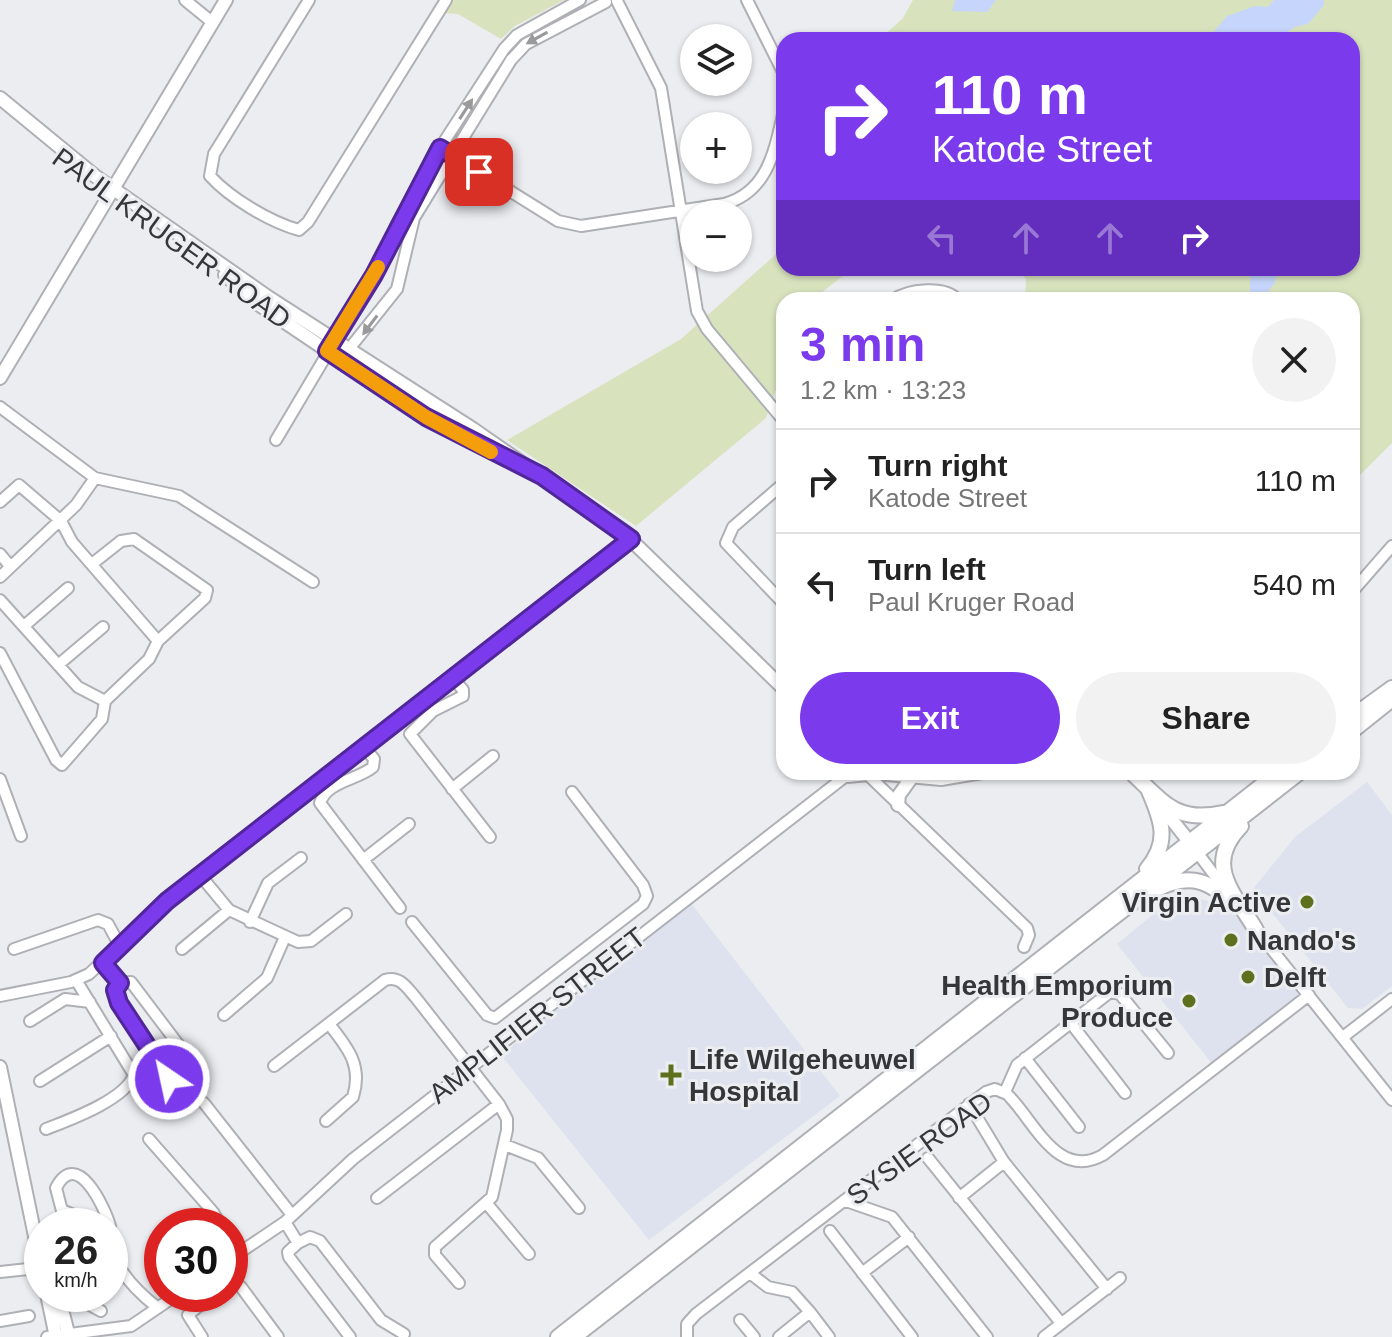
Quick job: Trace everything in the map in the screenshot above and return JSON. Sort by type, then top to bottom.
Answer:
[{"type":"main road","points":[[1360,711],[1392,688]]},
{"type":"main road","points":[[1360,725],[1392,699]]},
{"type":"main road","points":[[1140,780],[1164,803],[1184,815],[1200,817],[1225,813]]},
{"type":"main road","points":[[1193,847],[1225,813],[1268,780]]},
{"type":"main road","points":[[558,1337],[1193,847],[1290,780]]},
{"type":"main road","points":[[574,1337],[1135,892],[1162,845],[1163,828],[1149,791]]},
{"type":"main road","points":[[1256,930],[1227,882],[1222,854],[1235,832],[1275,792]]},
{"type":"main road","points":[[1135,892],[1193,878],[1208,883],[1239,907]]},
{"type":"street","points":[[185,0],[212,22]]},
{"type":"street","points":[[0,378],[226,0]]},
{"type":"street","points":[[309,0],[214,154],[210,168],[210,176],[223,188],[285,226],[299,230],[308,222],[446,0]]},
{"type":"street","points":[[276,440],[374,275],[440,148],[511,40],[580,0]]},
{"type":"street","points":[[762,0],[749,3],[776,58]]},
{"type":"street","points":[[322,366],[345,354],[397,289],[406,257],[410,225],[518,51],[611,1],[661,88],[680,204]]},
{"type":"street","name":"PAUL KRUGER ROAD","points":[[0,98],[110,191],[345,354],[426,417],[542,476],[631,539],[776,681]]},
{"type":"street","points":[[733,200],[758,184],[771,162],[776,142]]},
{"type":"street","points":[[440,148],[567,224],[581,226],[680,210]]},
{"type":"street","points":[[691,272],[702,322],[776,411]]},
{"type":"street","points":[[911,292],[946,292]]},
{"type":"street","points":[[0,407],[95,478],[116,485],[156,488],[179,496],[313,582]]},
{"type":"street","points":[[0,577],[61,521],[95,478]]},
{"type":"street","points":[[0,502],[19,485],[61,521],[67,535],[158,641]]},
{"type":"street","points":[[776,490],[733,527],[726,543],[776,596]]},
{"type":"street","points":[[0,653],[60,765],[66,763],[102,719],[105,701],[149,659],[158,641],[205,598],[207,590],[134,539],[121,541],[92,564]]},
{"type":"street","points":[[0,996],[76,980],[103,963],[160,907],[631,539]]},
{"type":"street","points":[[1360,583],[1392,546]]},
{"type":"street","points":[[0,554],[10,566]]},
{"type":"street","points":[[24,626],[68,588]]},
{"type":"street","points":[[0,600],[83,691],[105,701]]},
{"type":"street","points":[[58,665],[103,627]]},
{"type":"street","points":[[453,678],[463,690],[463,696],[433,711],[410,732],[490,837]]},
{"type":"street","points":[[364,747],[374,759],[372,768],[344,780],[320,800],[400,908]]},
{"type":"street","points":[[452,789],[493,756]]},
{"type":"street","points":[[0,779],[21,836]]},
{"type":"street","name":"AMPLIFIER STREET","points":[[248,1246],[288,1218],[353,1159],[583,977],[842,780]]},
{"type":"street","points":[[873,780],[1027,928],[1029,935],[1024,947]]},
{"type":"street","points":[[898,805],[899,795],[910,780]]},
{"type":"street","points":[[1139,780],[1392,1100]]},
{"type":"street","points":[[412,922],[492,1018],[507,1011],[643,904],[647,896],[572,792]]},
{"type":"street","points":[[363,860],[409,824]]},
{"type":"street","points":[[250,922],[268,883],[301,858]]},
{"type":"street","points":[[200,875],[229,910],[285,937],[311,941],[346,914]]},
{"type":"street","points":[[182,949],[229,910]]},
{"type":"street","points":[[14,949],[98,920],[108,924],[121,948]]},
{"type":"street","points":[[224,1015],[267,978],[285,937]]},
{"type":"street","points":[[570,961],[583,977]]},
{"type":"street","points":[[103,963],[120,983]]},
{"type":"street","points":[[274,1066],[377,985],[390,978],[402,983],[499,1104],[507,1123],[505,1145],[488,1205],[435,1247],[435,1255],[459,1283]]},
{"type":"street","points":[[46,1129],[87,1111],[133,1080],[129,1063],[76,980]]},
{"type":"street","points":[[131,982],[187,1056],[193,1069],[188,1078],[175,1082],[160,1067],[119,1003],[115,990],[120,983],[131,982]]},
{"type":"street","points":[[1005,1092],[1012,1069],[1106,994],[1115,991],[1168,1053]]},
{"type":"street","name":"SYSIE ROAD","points":[[687,1337],[687,1324],[696,1314],[991,1090],[1005,1092],[1056,1152],[1071,1160],[1094,1160],[1309,995]]},
{"type":"street","points":[[30,1021],[65,999],[90,1002]]},
{"type":"street","points":[[1343,1037],[1392,999]]},
{"type":"street","points":[[1070,1022],[1125,1093]]},
{"type":"street","points":[[326,1121],[353,1097],[357,1073],[353,1056],[329,1024]]},
{"type":"street","points":[[40,1081],[111,1036]]},
{"type":"street","points":[[1025,1058],[1079,1127]]},
{"type":"street","points":[[0,1067],[30,1208]]},
{"type":"street","points":[[204,1103],[288,1218],[298,1243]]},
{"type":"street","points":[[377,1198],[499,1104]]},
{"type":"street","points":[[969,1104],[1004,1162],[1107,1289]]},
{"type":"street","points":[[149,1139],[209,1208]]},
{"type":"street","points":[[505,1145],[538,1158],[579,1208]]},
{"type":"street","points":[[928,1158],[1061,1323]]},
{"type":"street","points":[[959,1198],[1004,1162]]},
{"type":"street","points":[[62,1208],[57,1185],[72,1176],[85,1179],[97,1192],[103,1208]]},
{"type":"street","points":[[26,1190],[32,1208]]},
{"type":"street","points":[[846,1201],[886,1213],[909,1237],[987,1337]]},
{"type":"street","points":[[488,1205],[529,1254]]},
{"type":"street","points":[[830,1231],[912,1337]]},
{"type":"street","points":[[350,1337],[289,1257],[289,1250],[310,1237],[320,1241],[374,1313],[404,1334]]},
{"type":"street","points":[[862,1273],[909,1237]]},
{"type":"street","points":[[0,1272],[24,1269]]},
{"type":"street","points":[[751,1274],[768,1287],[792,1292],[829,1337]]},
{"type":"street","points":[[128,1276],[144,1296]]},
{"type":"street","points":[[1044,1337],[1120,1278]]},
{"type":"street","points":[[248,1296],[278,1337]]},
{"type":"street","points":[[53,1312],[62,1336]]},
{"type":"street","points":[[60,1312],[62,1336]]},
{"type":"street","points":[[47,1337],[127,1327],[151,1312]]},
{"type":"street","points":[[191,1312],[188,1315],[202,1337]]},
{"type":"street","points":[[779,1337],[810,1312]]},
{"type":"street","points":[[0,1321],[29,1316]]},
{"type":"street","points":[[740,1320],[754,1337]]},
{"type":"shaded area","points":[[1367,782],[1392,815],[1392,986],[1362,1009],[1348,1008],[1253,889],[1295,837]]},
{"type":"shaded area","points":[[1178,894],[1226,905],[1303,996],[1213,1065],[1117,944]]},
{"type":"shaded area","name":"Life Wilgeheuwel Hospital","points":[[690,902],[840,1096],[649,1240],[501,1055]]},
{"type":"green space","points":[[450,0],[564,0],[515,26],[501,39],[458,14],[442,13]]},
{"type":"green space","points":[[913,0],[1392,0],[1392,443],[1360,475],[1360,292],[1025,292],[1023,276],[1360,276],[1360,32],[888,32],[903,18]]},
{"type":"green space","points":[[776,254],[776,276],[843,276],[822,292],[776,292],[776,389],[766,418],[636,526],[507,440],[681,339]]},
{"type":"water","points":[[955,0],[996,0],[987,12],[952,11]]},
{"type":"water","points":[[1274,0],[1324,0],[1324,5],[1309,23],[1288,32],[1214,32],[1227,16],[1255,6],[1268,7]]},
{"type":"water","points":[[1250,276],[1276,276],[1268,292],[1250,292]]},
{"type":"slow traffic","points":[[378,267],[327,351],[426,417],[491,452]]},
{"type":"place","name":"Virgin Active","points":[[1307,902]]},
{"type":"place","name":"Nando's","points":[[1231,940]]},
{"type":"place","name":"Delft","points":[[1248,977]]},
{"type":"place","name":"Health Emporium Produce","points":[[1189,1001]]},
{"type":"place","name":"Life Wilgeheuwel Hospital","points":[[671,1075]]},
{"type":"route","points":[[169,1079],[119,1003],[115,990],[120,983],[103,963],[167,901],[631,539],[542,476],[426,417],[327,351],[374,275],[397,224],[440,148],[479,172]]}]
